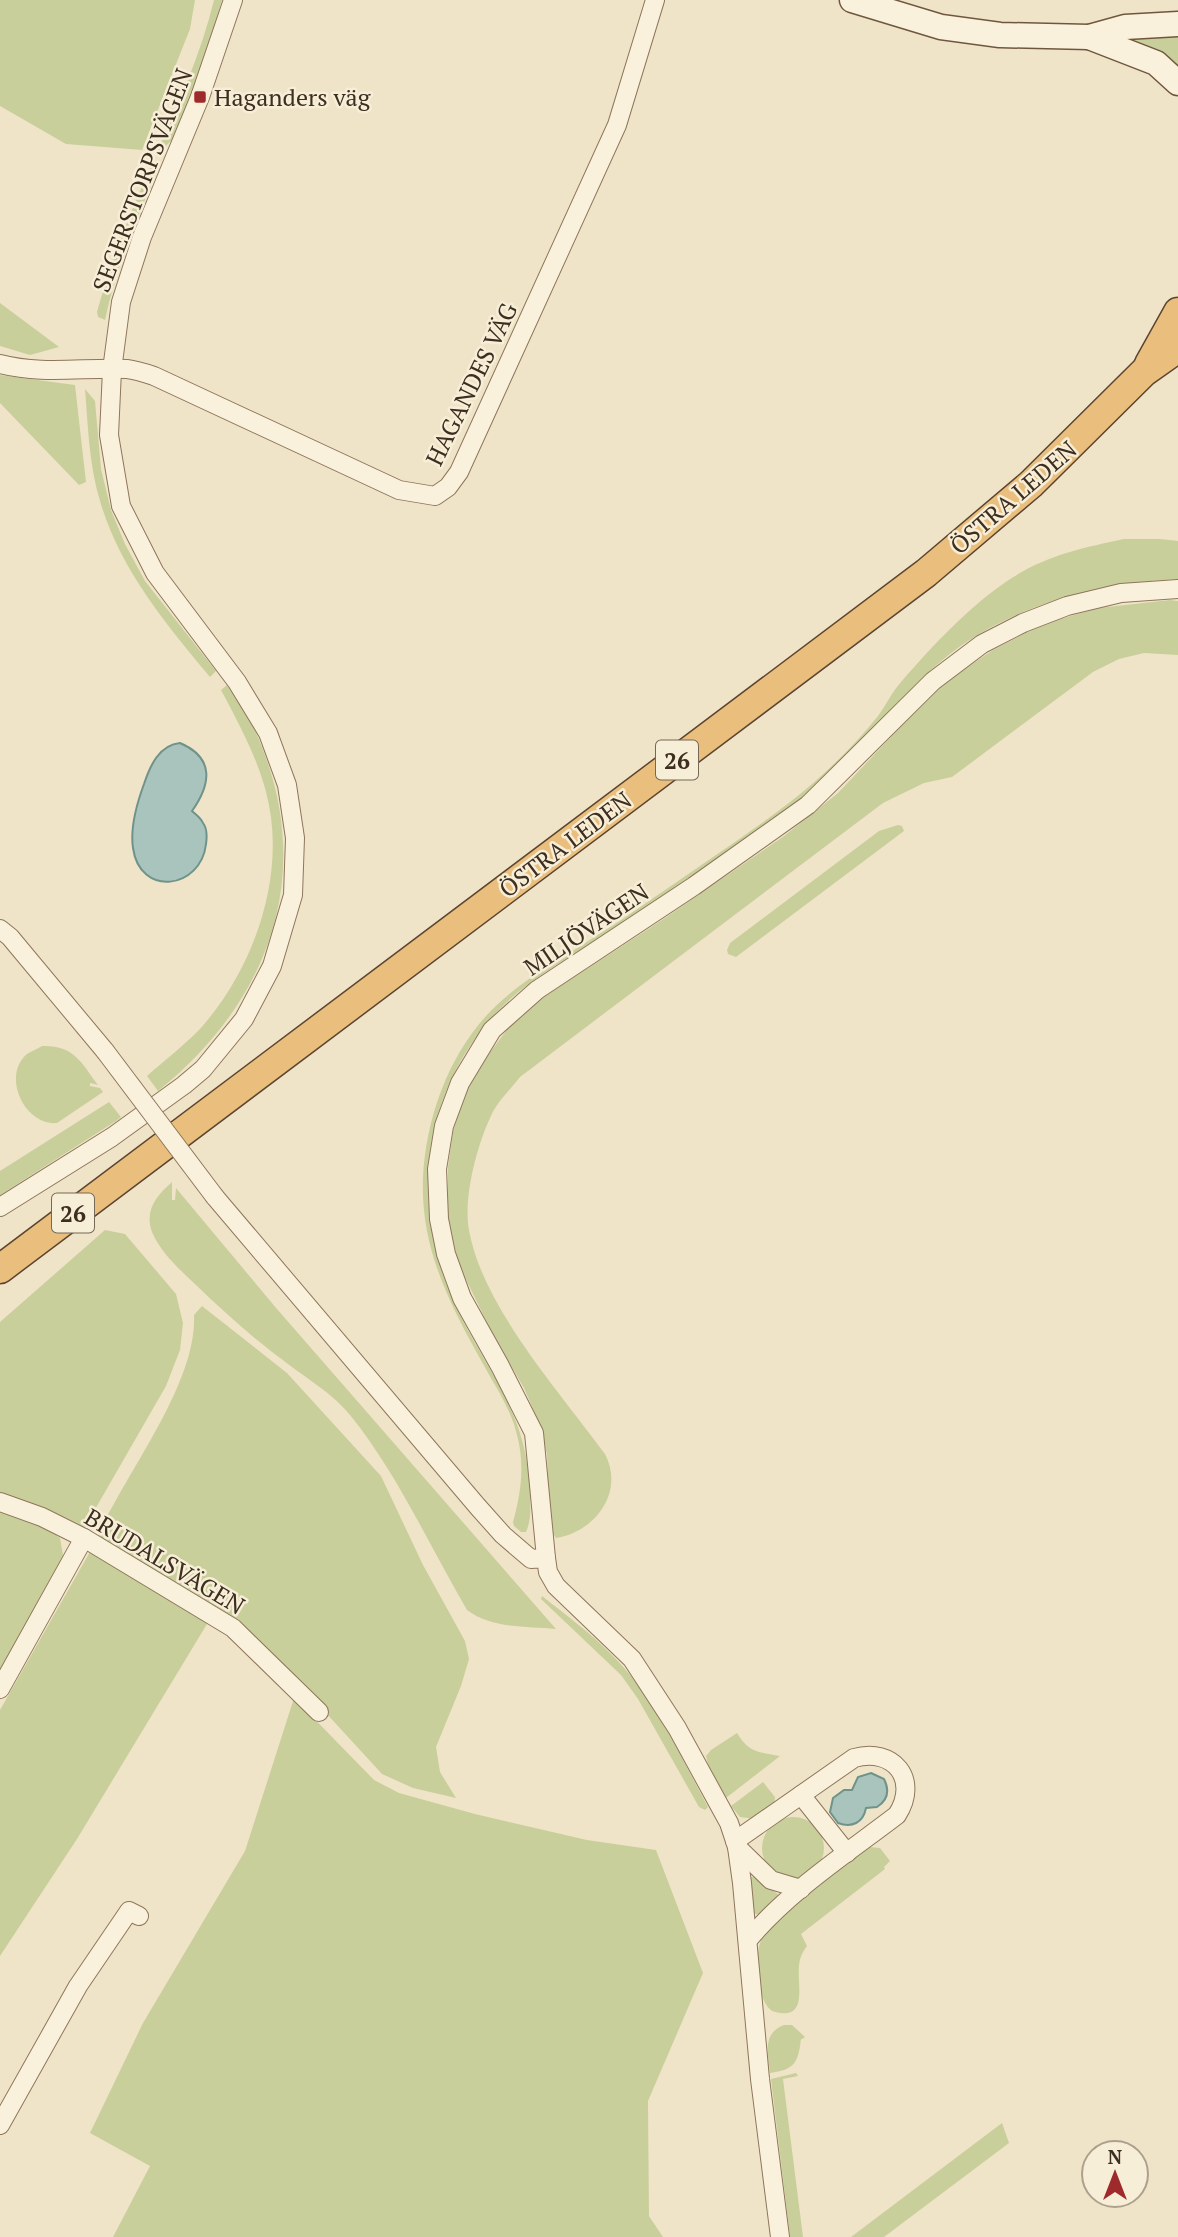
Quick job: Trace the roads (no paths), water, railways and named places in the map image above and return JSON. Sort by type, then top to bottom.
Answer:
[{"type":"highway","name":"ÖSTRA LEDEN","points":[[1144,372],[1178,312]]},
{"type":"highway","name":"ÖSTRA LEDEN","points":[[0,1269],[926,573],[1031,484],[1144,372],[1178,348]]},
{"type":"main road","points":[[852,0],[942,27],[1000,35],[1089,37],[1125,27],[1178,24]]},
{"type":"main road","points":[[1089,37],[1156,63],[1178,83]]},
{"type":"street","name":"SEGERSTORPSVÄGEN","points":[[0,1207],[112,1137],[203,1069],[244,1019],[272,966],[293,895],[295,838],[288,785],[268,733],[237,682],[155,573],[121,506],[110,435],[112,370],[121,302],[142,237],[200,97],[233,0]]},
{"type":"street","name":"HAGANDES VÄG","points":[[112,370],[129,369],[153,376],[399,490],[435,496],[448,487],[459,472],[617,125],[655,0]]},
{"type":"street","points":[[0,364],[12,367],[112,370]]},
{"type":"street","name":"MILJÖVÄGEN","points":[[736,1844],[730,1823],[652,1687],[632,1659],[555,1586],[548,1572],[534,1433],[462,1298],[446,1254],[439,1219],[437,1169],[444,1126],[460,1083],[492,1030],[537,990],[694,886],[808,805],[933,681],[982,644],[1023,623],[1066,606],[1121,593],[1178,589]]},
{"type":"street","points":[[0,929],[105,1051],[215,1197],[503,1535],[531,1559],[546,1558]]},
{"type":"street","name":"BRUDALSVÄGEN","points":[[0,1503],[42,1517],[84,1538],[233,1628],[319,1712]]},
{"type":"street","points":[[0,1689],[84,1538]]},
{"type":"street","points":[[736,1844],[854,1758],[867,1755],[893,1762],[903,1774],[906,1789],[904,1804],[897,1815],[764,1920],[748,1940]]},
{"type":"street","points":[[801,1795],[847,1853]]},
{"type":"street","points":[[736,1844],[771,1880],[801,1889]]},
{"type":"street","points":[[736,1844],[748,1940],[760,2079],[780,2237]]},
{"type":"street","points":[[0,2125],[78,1986],[129,1911],[139,1916]]},
{"type":"water","points":[[180,743],[199,756],[204,764],[206,782],[192,811],[204,825],[206,844],[202,859],[193,871],[170,882],[158,881],[147,875],[138,864],[132,840],[133,824],[152,764],[166,748]]},
{"type":"water","points":[[871,1773],[884,1779],[887,1787],[886,1798],[877,1807],[866,1808],[860,1821],[848,1825],[838,1823],[830,1812],[833,1798],[844,1790],[852,1790],[858,1777]]},
{"type":"place","name":"Haganders väg","points":[[200,97]]}]
